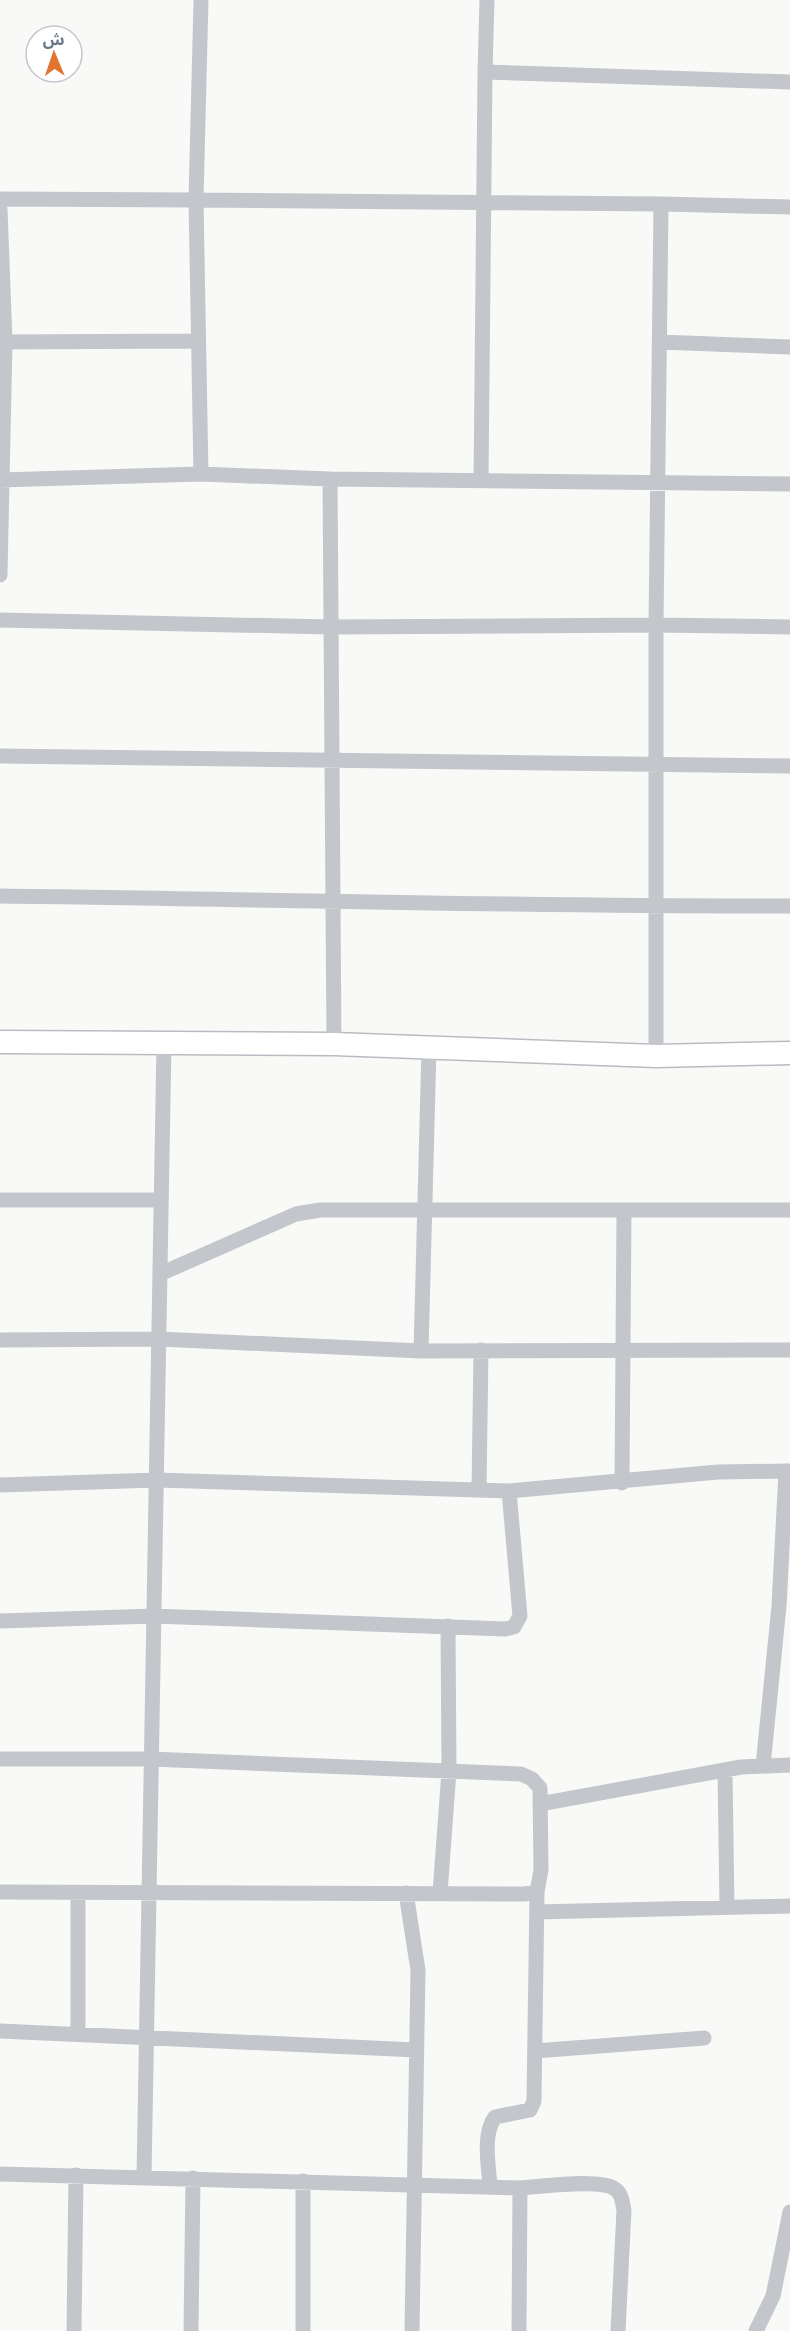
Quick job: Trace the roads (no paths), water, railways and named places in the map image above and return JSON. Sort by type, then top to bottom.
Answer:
[{"type":"street","points":[[201,0],[196,200],[201,474]]},
{"type":"street","points":[[481,480],[487,0]]},
{"type":"street","points":[[485,72],[790,82]]},
{"type":"street","points":[[0,199],[485,202],[790,207]]},
{"type":"street","points":[[656,1056],[656,625],[661,204]]},
{"type":"street","points":[[0,209],[3,342],[0,575]]},
{"type":"street","points":[[3,342],[198,341]]},
{"type":"street","points":[[660,342],[790,347]]},
{"type":"street","points":[[1,480],[201,474],[330,479],[790,484]]},
{"type":"street","points":[[330,479],[334,1044]]},
{"type":"street","points":[[0,620],[331,627],[656,625],[790,627]]},
{"type":"street","points":[[0,756],[790,766]]},
{"type":"street","points":[[0,896],[332,899],[657,907],[790,906]]},
{"type":"street","points":[[0,1042],[334,1044],[656,1056],[790,1053]]},
{"type":"street","points":[[144,2177],[164,1043]]},
{"type":"street","points":[[421,1350],[429,1048]]},
{"type":"street","points":[[0,1200],[161,1200]]},
{"type":"street","points":[[160,1274],[296,1214],[320,1210],[790,1210]]},
{"type":"street","points":[[622,1482],[621,1350],[624,1211]]},
{"type":"street","points":[[0,1340],[159,1339],[421,1350],[790,1350]]},
{"type":"street","points":[[479,1490],[481,1350]]},
{"type":"street","points":[[0,1485],[157,1480],[509,1491],[718,1472],[788,1471],[779,1606],[763,1766]]},
{"type":"street","points":[[0,1621],[154,1616],[505,1629],[519,1622],[509,1491]]},
{"type":"street","points":[[440,1893],[449,1771],[448,1626]]},
{"type":"street","points":[[0,1759],[150,1760],[449,1771],[521,1774],[532,1779],[540,1788],[541,1870],[537,1892],[534,2101],[530,2110],[495,2117],[490,2124],[488,2138],[490,2187]]},
{"type":"street","points":[[540,1804],[725,1771],[790,1765]]},
{"type":"street","points":[[725,1771],[727,1907]]},
{"type":"street","points":[[0,1892],[537,1892]]},
{"type":"street","points":[[78,1893],[78,2034]]},
{"type":"street","points":[[406,1893],[418,1970],[412,2331]]},
{"type":"street","points":[[537,1912],[790,1906]]},
{"type":"street","points":[[0,2031],[416,2050]]},
{"type":"street","points":[[535,2051],[704,2038]]},
{"type":"street","points":[[0,2174],[520,2188],[599,2185],[614,2187],[621,2195],[624,2210],[618,2331]]},
{"type":"street","points":[[74,2331],[76,2175]]},
{"type":"street","points":[[191,2331],[193,2178]]},
{"type":"street","points":[[303,2181],[303,2331]]},
{"type":"street","points":[[519,2331],[520,2188]]},
{"type":"street","points":[[756,2331],[773,2296],[786,2252],[790,2212]]}]
